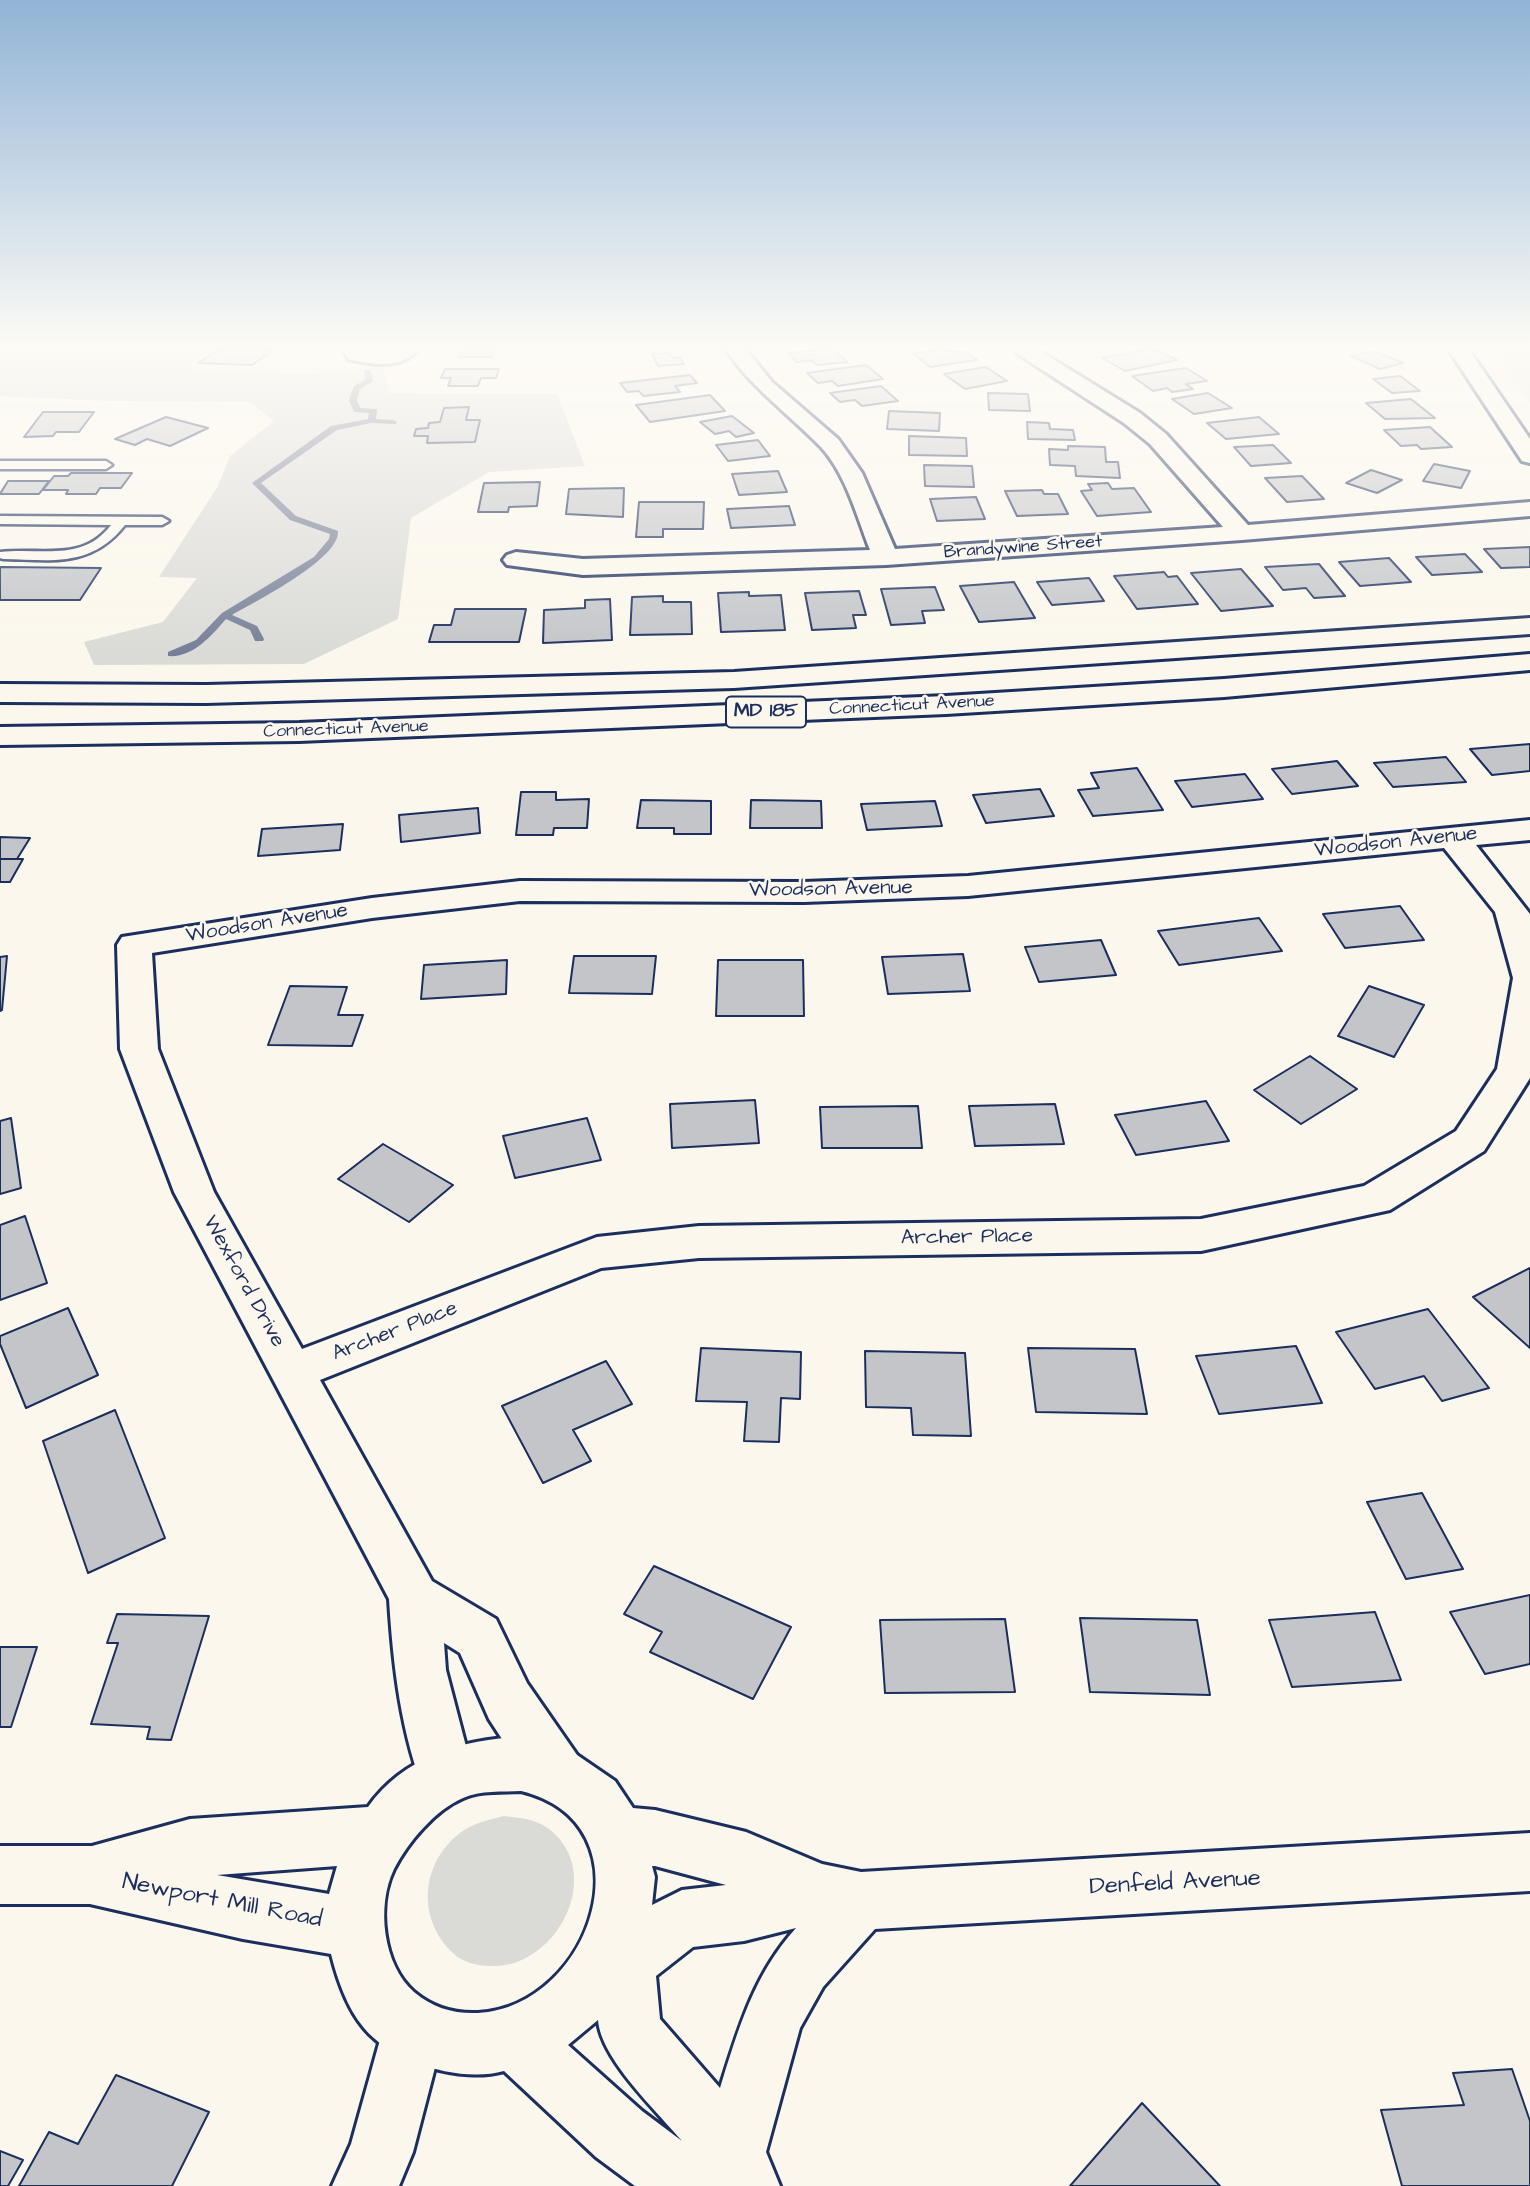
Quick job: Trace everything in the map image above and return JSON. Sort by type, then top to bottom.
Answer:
[{"type":"street","points":[[836,452],[850,473],[886,556]]},
{"type":"street","points":[[1169,452],[1242,533]]},
{"type":"street","name":"Brandywine Street","points":[[516,560],[583,567],[886,556],[1242,533],[1530,509]]},
{"type":"street","name":"Connecticut Avenue","points":[[0,693],[206,694],[734,680],[1530,626]]},
{"type":"street","name":"Connecticut Avenue","points":[[0,736],[188,734],[946,705],[1224,688],[1530,662]]},
{"type":"street","points":[[188,734],[206,694]]},
{"type":"street","name":"Woodson Avenue","points":[[134,946],[372,908],[520,891],[804,892],[968,886],[1530,830]]},
{"type":"street","name":"Archer Place","points":[[292,1372],[597,1253],[699,1242],[1202,1235],[1374,1199],[1470,1141],[1516,1070],[1530,979],[1513,909],[1452,837]]},
{"type":"street","name":"Wexford Drive","points":[[134,946],[139,1049],[194,1192],[414,1597],[420,1670],[446,1777]]},
{"type":"street","points":[[414,1597],[478,1636],[508,1701],[557,1774],[581,1789],[602,1810],[617,1836],[626,1876],[610,1959],[630,2032],[723,2175]]},
{"type":"street","name":"Denfeld Avenue","points":[[557,1774],[522,1764],[484,1765],[446,1777],[410,1801],[380,1835],[359,1880],[355,1927],[362,1969],[383,2004],[414,2029],[445,2042],[480,2045],[514,2038],[551,2021],[610,1959],[682,1919],[841,1897],[1530,1862]]},
{"type":"street","name":"Newport Mill Road","points":[[90,1875],[190,1848],[380,1835]]},
{"type":"street","name":"Denfeld Avenue","points":[[617,1836],[654,1838],[746,1861],[841,1897]]},
{"type":"street","name":"Newport Mill Road","points":[[0,1875],[90,1875],[243,1910],[355,1927]]},
{"type":"street","points":[[723,2175],[772,2017],[841,1897]]},
{"type":"street","points":[[365,2186],[382,2152],[414,2029]]},
{"type":"street","points":[[514,2038],[619,2134],[723,2175]]},
{"type":"lane","points":[[0,465],[106,465]]},
{"type":"lane","points":[[0,520],[162,521]]},
{"type":"lane","points":[[3,555],[65,555],[90,551],[104,541],[121,521]]},
{"type":"shaded area","points":[[235,452],[580,452],[585,466],[489,472],[411,518],[398,619],[304,664],[94,665],[84,642],[163,622],[197,578],[159,577],[218,486],[230,456]]},
{"type":"shaded area","points":[[504,1816],[533,1821],[549,1829],[566,1848],[573,1869],[573,1892],[566,1915],[554,1935],[536,1952],[515,1962],[492,1966],[476,1965],[453,1953],[433,1924],[428,1892],[431,1876],[437,1860],[460,1833],[475,1824]]},
{"type":"building","points":[[721,452],[767,452],[770,456],[728,461]]},
{"type":"building","points":[[909,452],[967,452],[967,456],[909,455]]},
{"type":"building","points":[[1049,452],[1105,452],[1106,462],[1118,462],[1120,478],[1076,476],[1075,466],[1050,465]]},
{"type":"building","points":[[1238,452],[1280,452],[1291,463],[1251,466]]},
{"type":"building","points":[[1434,464],[1470,471],[1461,488],[1423,481]]},
{"type":"building","points":[[924,465],[972,466],[974,487],[925,486]]},
{"type":"building","points":[[1371,470],[1402,480],[1377,493],[1346,483]]},
{"type":"building","points":[[778,471],[787,492],[739,495],[732,474]]},
{"type":"building","points":[[71,473],[132,473],[121,488],[100,488],[96,494],[66,494],[68,490],[43,490],[54,476],[68,476]]},
{"type":"building","points":[[1302,476],[1324,499],[1287,502],[1265,478]]},
{"type":"building","points":[[8,481],[49,481],[39,494],[0,494]]},
{"type":"building","points":[[540,482],[537,506],[509,507],[508,512],[478,512],[484,483]]},
{"type":"building","points":[[1108,483],[1112,489],[1134,488],[1151,512],[1097,516],[1081,491],[1092,490],[1088,484]]},
{"type":"building","points":[[624,488],[623,517],[566,514],[569,489]]},
{"type":"building","points":[[1042,490],[1044,494],[1058,494],[1068,514],[1017,516],[1005,491]]},
{"type":"building","points":[[976,497],[985,519],[937,521],[930,499]]},
{"type":"building","points":[[639,502],[704,502],[703,529],[663,529],[663,537],[636,537]]},
{"type":"building","points":[[789,506],[795,525],[731,528],[727,509]]},
{"type":"building","points":[[1530,547],[1530,567],[1501,568],[1484,549]]},
{"type":"building","points":[[1465,554],[1482,572],[1432,575],[1416,557]]},
{"type":"building","points":[[1389,558],[1411,582],[1360,586],[1339,562]]},
{"type":"building","points":[[1319,564],[1345,596],[1314,598],[1306,588],[1283,590],[1265,567]]},
{"type":"building","points":[[0,567],[101,568],[80,600],[0,600]]},
{"type":"building","points":[[1241,569],[1273,606],[1221,611],[1191,573]]},
{"type":"building","points":[[1164,572],[1168,577],[1177,576],[1198,604],[1137,609],[1114,576]]},
{"type":"building","points":[[1089,578],[1104,601],[1052,605],[1037,582]]},
{"type":"building","points":[[1014,582],[1035,618],[979,622],[960,586]]},
{"type":"building","points":[[935,587],[944,610],[922,611],[925,623],[891,625],[881,589]]},
{"type":"building","points":[[859,591],[866,615],[853,615],[856,628],[812,630],[805,593]]},
{"type":"building","points":[[749,592],[749,596],[781,595],[785,630],[721,632],[718,593]]},
{"type":"building","points":[[663,596],[663,602],[691,602],[692,634],[630,635],[632,597]]},
{"type":"building","points":[[610,599],[612,640],[543,643],[544,610],[585,608],[585,600]]},
{"type":"building","points":[[455,609],[526,609],[519,642],[429,642],[434,625],[451,625]]},
{"type":"building","points":[[1530,744],[1530,771],[1492,775],[1470,749]]},
{"type":"building","points":[[1446,757],[1466,782],[1393,787],[1374,763]]},
{"type":"building","points":[[1337,761],[1358,786],[1292,794],[1272,769]]},
{"type":"building","points":[[1137,768],[1163,810],[1093,816],[1078,790],[1099,788],[1091,773]]},
{"type":"building","points":[[1245,774],[1263,799],[1192,807],[1175,781]]},
{"type":"building","points":[[1040,789],[1054,816],[986,823],[973,795]]},
{"type":"building","points":[[521,792],[556,792],[556,800],[589,799],[587,828],[554,828],[553,835],[516,835]]},
{"type":"building","points":[[641,800],[711,801],[711,834],[674,834],[674,828],[637,828]]},
{"type":"building","points":[[751,800],[821,801],[822,828],[750,828]]},
{"type":"building","points":[[935,801],[942,826],[867,830],[861,804]]},
{"type":"building","points":[[478,808],[480,833],[401,842],[399,815]]},
{"type":"building","points":[[343,824],[340,850],[258,856],[262,829]]},
{"type":"building","points":[[0,837],[30,838],[17,859],[0,859]]},
{"type":"building","points":[[0,859],[23,859],[10,882],[0,882]]},
{"type":"building","points":[[1400,906],[1424,940],[1345,948],[1323,914]]},
{"type":"building","points":[[1259,918],[1282,951],[1179,965],[1158,931]]},
{"type":"building","points":[[1101,940],[1116,975],[1039,982],[1025,947]]},
{"type":"building","points":[[963,954],[970,991],[888,994],[882,957]]},
{"type":"building","points":[[7,956],[2,1010],[0,1011],[0,957]]},
{"type":"building","points":[[574,956],[656,956],[652,994],[569,993]]},
{"type":"building","points":[[507,960],[506,994],[421,999],[424,965]]},
{"type":"building","points":[[718,960],[803,960],[804,1016],[716,1016]]},
{"type":"building","points":[[290,986],[347,987],[338,1015],[363,1015],[352,1046],[268,1045]]},
{"type":"building","points":[[1369,986],[1424,1005],[1394,1057],[1338,1036]]},
{"type":"building","points":[[1310,1056],[1357,1089],[1301,1124],[1254,1090]]},
{"type":"building","points":[[755,1100],[759,1143],[672,1148],[670,1104]]},
{"type":"building","points":[[1206,1101],[1229,1141],[1136,1155],[1115,1115]]},
{"type":"building","points":[[1055,1104],[1064,1144],[975,1146],[969,1106]]},
{"type":"building","points":[[918,1106],[922,1148],[822,1148],[820,1107]]},
{"type":"building","points":[[11,1118],[21,1188],[0,1194],[0,1121]]},
{"type":"building","points":[[587,1118],[601,1160],[515,1178],[503,1136]]},
{"type":"building","points":[[383,1144],[453,1185],[409,1222],[338,1179]]},
{"type":"building","points":[[25,1216],[47,1283],[0,1300],[0,1225]]},
{"type":"building","points":[[1530,1268],[1530,1348],[1473,1297]]},
{"type":"building","points":[[68,1308],[98,1375],[26,1408],[0,1344],[0,1336]]},
{"type":"building","points":[[1428,1309],[1489,1388],[1442,1401],[1424,1376],[1375,1389],[1336,1332]]},
{"type":"building","points":[[1296,1346],[1322,1403],[1219,1414],[1196,1356]]},
{"type":"building","points":[[701,1348],[801,1352],[800,1399],[781,1398],[779,1442],[744,1441],[747,1402],[696,1401]]},
{"type":"building","points":[[1028,1348],[1135,1349],[1147,1414],[1036,1412]]},
{"type":"building","points":[[865,1351],[965,1353],[971,1436],[913,1435],[911,1408],[866,1407]]},
{"type":"building","points":[[606,1361],[632,1404],[573,1430],[591,1461],[543,1483],[502,1406]]},
{"type":"building","points":[[115,1410],[165,1538],[88,1573],[43,1441]]},
{"type":"building","points":[[1422,1493],[1463,1569],[1406,1579],[1367,1502]]},
{"type":"building","points":[[654,1566],[791,1627],[753,1699],[650,1652],[662,1632],[624,1614]]},
{"type":"building","points":[[1530,1595],[1530,1664],[1485,1674],[1450,1612]]},
{"type":"building","points":[[1375,1612],[1401,1680],[1292,1687],[1269,1620]]},
{"type":"building","points":[[117,1614],[209,1616],[171,1740],[147,1739],[150,1727],[91,1724],[118,1643],[107,1643]]},
{"type":"building","points":[[1080,1618],[1197,1620],[1210,1695],[1090,1692]]},
{"type":"building","points":[[1005,1619],[1015,1692],[885,1693],[880,1620]]},
{"type":"building","points":[[0,1647],[37,1647],[11,1727],[0,1727]]},
{"type":"building","points":[[1512,2069],[1530,2121],[1530,2186],[1402,2186],[1381,2110],[1464,2105],[1453,2073]]},
{"type":"building","points":[[116,2075],[209,2112],[172,2186],[19,2186],[49,2132],[78,2144]]},
{"type":"building","points":[[1142,2103],[1220,2186],[1070,2186]]},
{"type":"building","points":[[0,2151],[23,2160],[8,2186],[0,2186]]},
{"type":"waterway","points":[[225,615],[317,559],[333,540],[335,533],[293,518],[256,483],[300,452]]},
{"type":"waterway","points":[[172,654],[200,642],[225,615]]},
{"type":"waterway","points":[[225,615],[254,628],[259,639]]}]
